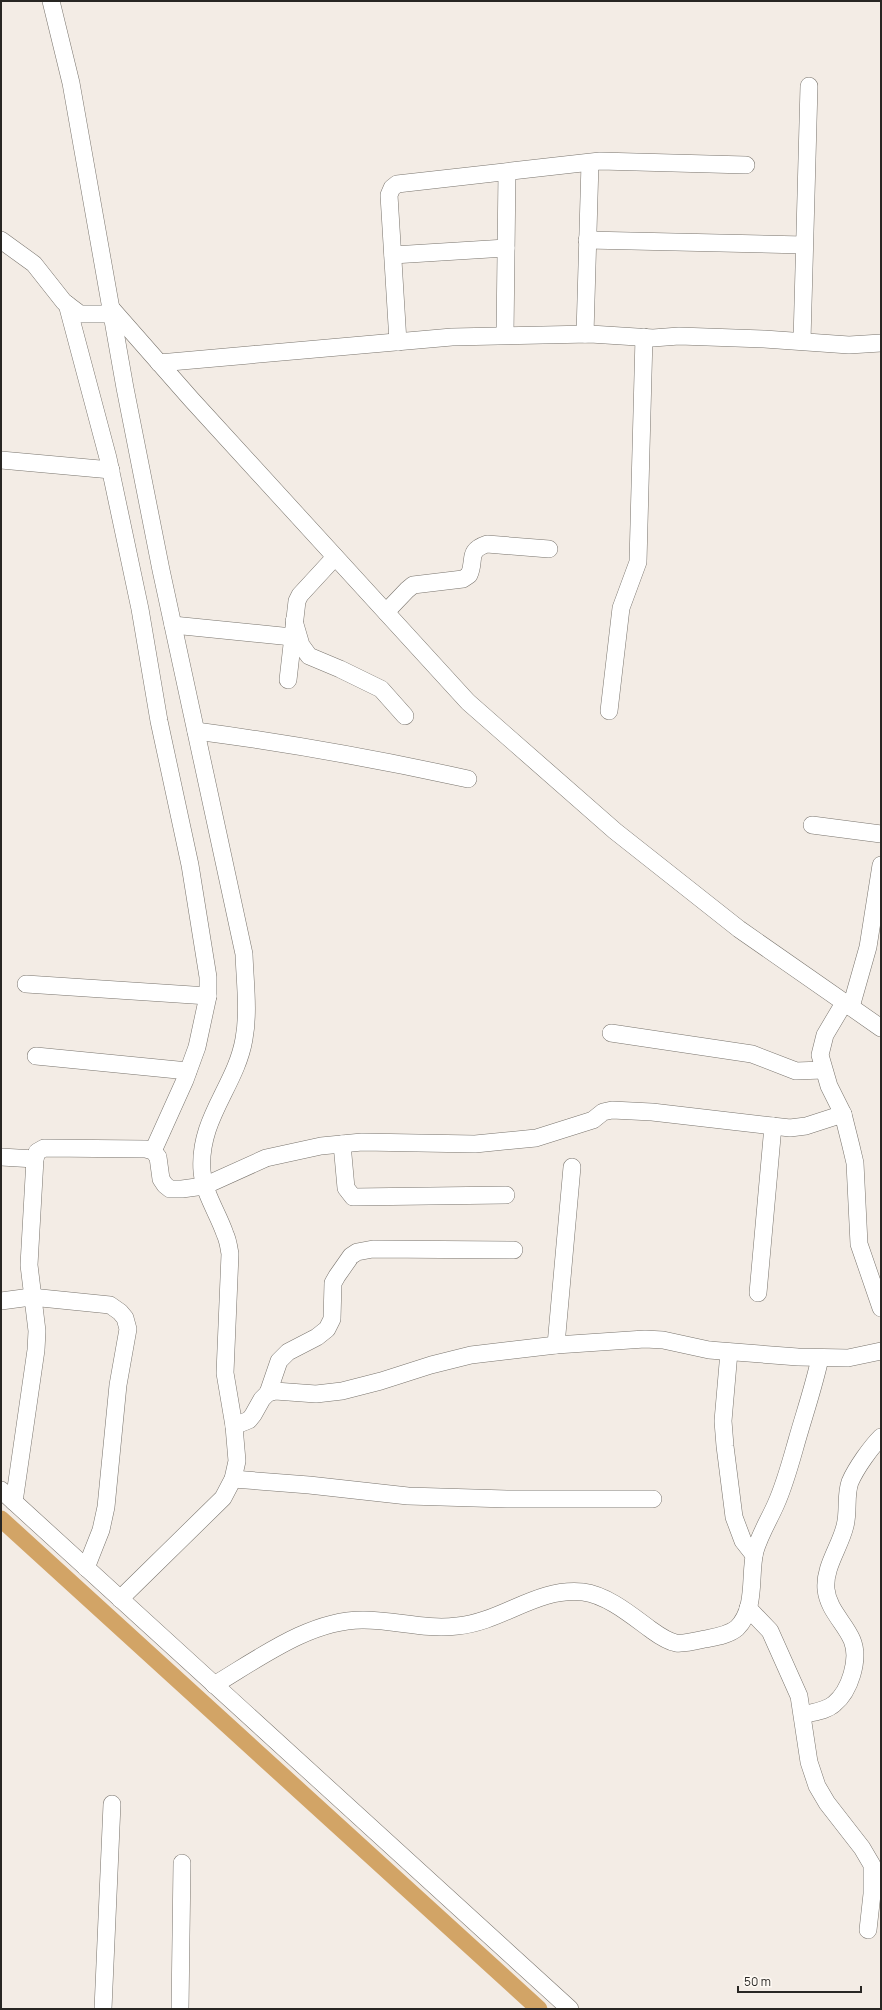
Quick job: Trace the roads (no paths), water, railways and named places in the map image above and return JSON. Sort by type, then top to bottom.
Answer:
[{"type":"street","points":[[51,1],[71,83],[110,312],[125,388],[173,625],[244,954],[246,1010],[244,1040],[237,1064],[210,1118],[204,1140],[202,1170],[194,1187]]},
{"type":"street","points":[[802,341],[809,86]]},
{"type":"street","points":[[398,342],[389,195],[392,188],[405,183],[590,162],[642,161],[746,165]]},
{"type":"street","points":[[585,334],[590,162]]},
{"type":"street","points":[[505,335],[507,172]]},
{"type":"street","points":[[1,240],[34,264],[74,309],[111,470],[140,610],[159,722],[190,865],[208,976],[208,996],[197,1047],[153,1151]]},
{"type":"street","points":[[587,240],[804,245]]},
{"type":"street","points":[[393,255],[506,248]]},
{"type":"street","points":[[74,309],[110,312],[159,363],[468,702],[615,831],[739,929],[881,1028]]},
{"type":"street","points":[[159,363],[452,337],[505,335],[585,334],[644,338],[679,336],[802,341],[850,345],[881,343]]},
{"type":"street","points":[[609,711],[621,608],[623,598],[635,574],[638,562],[644,338]]},
{"type":"street","points":[[1,460],[111,470]]},
{"type":"street","points":[[386,612],[413,585],[463,579],[469,575],[474,552],[487,544],[549,549]]},
{"type":"street","points":[[288,680],[295,607],[300,595],[335,557]]},
{"type":"street","points":[[173,625],[293,629]]},
{"type":"street","points":[[293,629],[301,645],[309,656],[340,669],[381,690],[405,716]]},
{"type":"street","points":[[196,732],[279,742],[391,762],[468,779]]},
{"type":"street","points":[[812,825],[881,834]]},
{"type":"street","points":[[881,865],[868,947],[848,1005],[825,1035],[820,1055],[823,1070],[843,1114],[855,1163],[859,1244],[881,1308]]},
{"type":"street","points":[[26,984],[208,996]]},
{"type":"street","points":[[611,1033],[752,1054],[796,1072],[823,1070]]},
{"type":"street","points":[[36,1056],[188,1071]]},
{"type":"street","points":[[14,1502],[36,1350],[37,1330],[31,1297],[29,1265],[35,1159],[37,1152],[44,1148],[146,1149],[153,1151],[158,1157],[161,1179],[170,1189],[194,1187],[266,1158],[321,1146],[362,1142],[475,1144],[536,1138],[593,1120],[603,1112],[612,1110],[659,1113],[773,1126],[801,1127],[843,1114]]},
{"type":"street","points":[[758,1293],[773,1126]]},
{"type":"street","points":[[342,1144],[346,1188],[353,1198],[506,1195]]},
{"type":"street","points":[[1,1157],[35,1159]]},
{"type":"street","points":[[556,1345],[572,1167]]},
{"type":"street","points":[[120,1599],[223,1498],[233,1479],[237,1461],[234,1426],[225,1373],[230,1254],[226,1235],[194,1187]]},
{"type":"street","points":[[234,1426],[249,1420],[254,1415],[262,1399],[268,1393],[279,1361],[288,1352],[317,1337],[327,1328],[332,1319],[334,1284],[351,1256],[357,1252],[373,1249],[514,1250]]},
{"type":"street","points":[[1,1301],[31,1297],[110,1305],[120,1312],[125,1318],[128,1329],[118,1385],[106,1507],[100,1530],[86,1568]]},
{"type":"street","points":[[268,1393],[316,1394],[342,1391],[471,1355],[556,1345],[645,1339],[663,1340],[709,1350],[820,1358],[848,1358],[881,1351]]},
{"type":"street","points":[[729,1352],[723,1421],[725,1446],[734,1517],[743,1541],[754,1555]]},
{"type":"street","points":[[214,1685],[298,1636],[325,1625],[344,1620],[365,1620],[457,1626],[506,1612],[542,1596],[560,1592],[585,1592],[604,1598],[662,1638],[676,1642],[695,1642],[719,1637],[735,1630],[743,1620],[748,1608],[754,1555],[757,1544],[776,1505],[786,1479],[813,1391],[820,1358]]},
{"type":"street","points":[[803,1715],[828,1708],[835,1704],[849,1685],[855,1650],[852,1640],[829,1601],[826,1579],[845,1527],[848,1514],[848,1490],[851,1481],[858,1468],[881,1437]]},
{"type":"street","points":[[233,1479],[309,1485],[408,1496],[507,1499],[653,1499]]},
{"type":"street","points":[[1,1490],[570,2009]]},
{"type":"street","points":[[748,1608],[770,1631],[799,1696],[809,1762],[817,1786],[839,1822],[862,1848],[872,1865],[872,1894],[868,1930]]},
{"type":"street","points":[[103,2009],[112,1804]]},
{"type":"street","points":[[180,2009],[182,1864]]},
{"type":"waterway","points":[[1,1519],[539,2009]]}]
